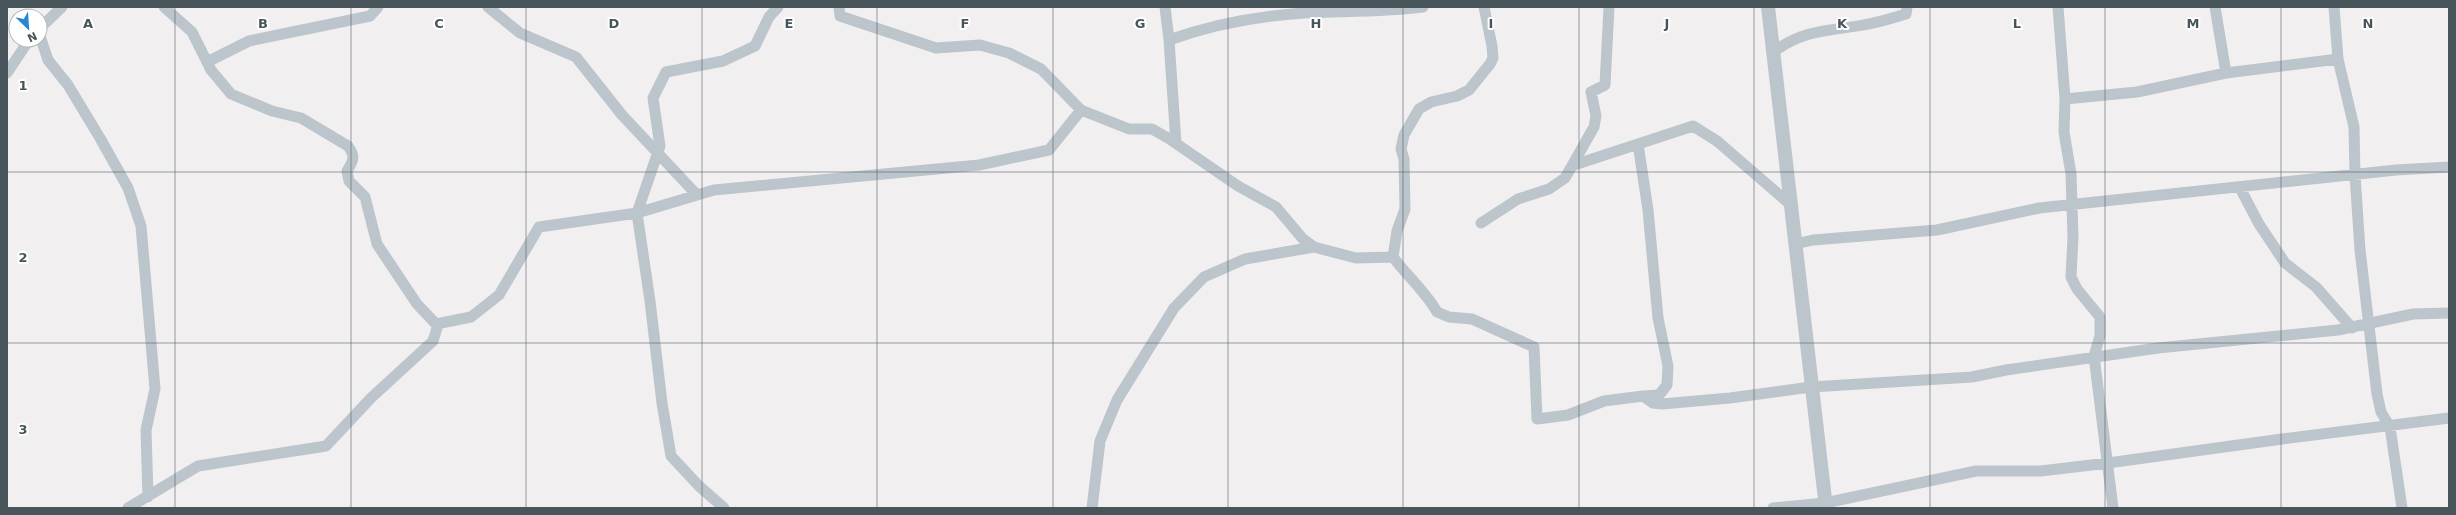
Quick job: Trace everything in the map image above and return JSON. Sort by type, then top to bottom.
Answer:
[{"type":"street","points":[[48,20],[62,7]]},
{"type":"street","points":[[164,7],[192,32],[211,70],[231,94],[272,111],[301,118],[348,146],[353,154],[354,160],[347,171],[349,182],[365,197],[377,244],[417,304],[436,324],[471,317],[499,295],[539,227],[638,213],[714,190],[978,165],[1049,150],[1081,110]]},
{"type":"street","points":[[207,62],[249,41],[370,16],[378,7]]},
{"type":"street","points":[[488,7],[520,33],[576,57],[622,115],[698,195]]},
{"type":"street","points":[[724,508],[699,486],[671,456],[662,403],[638,213],[660,146],[653,98],[666,72],[723,61],[755,46],[769,17],[778,7]]},
{"type":"street","points":[[839,7],[840,16],[936,48],[980,45],[1009,53],[1041,69],[1081,110],[1129,129],[1152,129],[1238,186],[1276,207],[1303,239],[1314,247],[1356,258],[1393,257]]},
{"type":"street","points":[[1165,7],[1169,40],[1176,144]]},
{"type":"street","points":[[1169,40],[1218,26],[1295,14],[1396,10],[1423,7]]},
{"type":"street","points":[[1484,7],[1492,46],[1493,58],[1490,64],[1469,90],[1457,96],[1431,102],[1419,109],[1404,135],[1401,149],[1404,159],[1405,209],[1398,231],[1393,257],[1438,312],[1449,317],[1472,319],[1534,347],[1537,420],[1568,415],[1604,401],[1659,395],[1667,385],[1668,366],[1658,318],[1648,210],[1638,144]]},
{"type":"street","points":[[1481,223],[1518,199],[1558,185],[1574,165],[1594,127],[1596,116],[1591,92],[1605,86],[1609,7]]},
{"type":"street","points":[[1768,7],[1811,387],[1826,505]]},
{"type":"street","points":[[1773,52],[1803,35],[1819,30],[1873,24],[1906,14],[1907,7]]},
{"type":"street","points":[[2058,7],[2065,99],[2064,132],[2071,174],[2071,277],[2077,289],[2100,317],[2100,336],[2094,356],[2113,508]]},
{"type":"street","points":[[2216,7],[2226,73]]},
{"type":"street","points":[[2334,7],[2338,59],[2354,127],[2355,175],[2377,394],[2382,412],[2390,426],[2402,508]]},
{"type":"street","points":[[7,73],[24,48]]},
{"type":"street","points":[[44,48],[48,60],[68,85],[128,188],[141,226],[155,389],[146,430],[148,497]]},
{"type":"street","points":[[2065,99],[2137,92],[2226,73],[2338,59]]},
{"type":"street","points":[[1574,165],[1693,126],[1698,127],[1717,141],[1791,205]]},
{"type":"street","points":[[1795,244],[1813,240],[1938,230],[2039,208],[2072,204],[2240,188],[2355,175],[2449,167]]},
{"type":"street","points":[[2240,188],[2259,224],[2285,263],[2316,287],[2352,328]]},
{"type":"street","points":[[1092,508],[1100,441],[1117,400],[1174,308],[1204,277],[1244,259],[1314,247]]},
{"type":"street","points":[[1643,396],[1653,403],[1662,404],[1730,398],[1811,387],[1972,377],[2094,356],[2191,343],[2352,328],[2413,314],[2449,313]]},
{"type":"street","points":[[128,508],[198,466],[326,446],[371,398],[433,341],[437,328]]},
{"type":"street","points":[[1773,508],[1826,505],[1976,471],[2041,471],[2449,418]]}]
